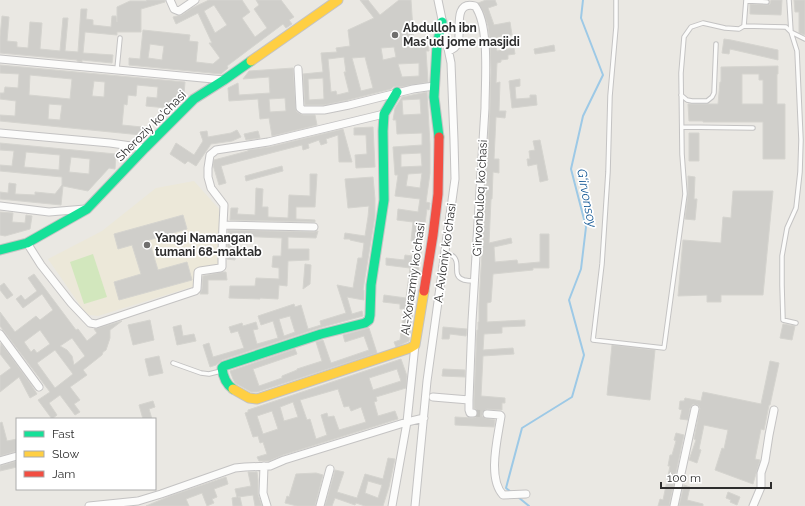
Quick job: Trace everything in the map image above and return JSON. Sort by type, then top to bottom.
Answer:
[{"type":"street","points":[[170,0],[174,9],[179,11],[195,0]]},
{"type":"street","name":"Sheroziy ko'chasi","points":[[0,250],[27,243],[87,209],[194,99],[224,80],[338,0]]},
{"type":"street","name":"A. Avloniy ko‘chasi","points":[[415,506],[428,381],[455,179],[451,63],[438,0]]},
{"type":"street","name":"Gʻirvonbuloq koʻchasi","points":[[449,51],[457,46],[459,40],[458,21],[462,8],[467,2],[475,6],[484,29],[485,56],[485,108],[469,400],[469,410],[470,413],[473,413]]},
{"type":"street","name":"Al-Xorazmiy koʻchasi","points":[[222,371],[223,377],[231,388],[249,398],[257,399],[397,353],[416,345],[438,194],[439,138],[434,86],[436,53],[442,22]]},
{"type":"street","points":[[0,59],[224,80]]},
{"type":"street","points":[[298,69],[300,108],[302,110],[324,110],[397,92],[434,86]]},
{"type":"street","points":[[222,371],[224,366],[321,334],[365,323],[369,320],[371,285],[384,200],[384,114],[397,92]]},
{"type":"street","points":[[27,243],[41,265],[90,323],[96,324],[194,291],[197,289],[198,272],[222,267],[224,205],[212,188],[208,177],[210,155],[216,150],[268,142],[384,114]]},
{"type":"street","points":[[0,133],[110,143],[145,148]]},
{"type":"street","points":[[0,206],[49,212],[87,209]]},
{"type":"street","points":[[224,225],[314,227]]},
{"type":"street","points":[[0,334],[39,388]]},
{"type":"street","points":[[392,506],[406,422],[416,345]]},
{"type":"street","points":[[433,396],[469,400]]},
{"type":"street","points":[[674,506],[695,409]]},
{"type":"street","points":[[752,506],[761,487],[761,473],[765,461],[774,410]]},
{"type":"street","points":[[487,414],[501,416],[494,466],[499,490],[503,495],[526,494]]},
{"type":"street","points":[[88,506],[138,501],[235,468],[270,466],[284,460],[406,422],[424,418]]},
{"type":"street","points":[[0,460],[16,456]]},
{"type":"street","points":[[264,466],[264,493],[267,506]]},
{"type":"street","points":[[320,506],[330,469]]},
{"type":"lane","points":[[616,0],[616,27],[610,96],[608,172],[602,264],[593,340],[664,348],[685,194],[681,73],[684,37],[691,27],[703,23],[725,28],[739,29],[744,26],[786,28],[805,39]]},
{"type":"lane","points":[[789,0],[791,32],[797,51],[801,140],[800,172],[796,208],[787,228],[784,240],[782,256],[782,292],[783,320],[796,323]]},
{"type":"lane","points":[[744,26],[746,1],[767,2]]},
{"type":"lane","points":[[116,69],[120,38]]},
{"type":"lane","points":[[681,95],[687,100],[692,101],[707,102],[712,98],[714,93],[716,44]]},
{"type":"lane","points":[[682,127],[753,128]]},
{"type":"lane","points":[[445,253],[456,259],[456,271],[460,278],[471,281],[475,280]]},
{"type":"lane","points":[[173,363],[209,374],[222,371]]},
{"type":"shaded area","name":"Yangi Namangan tumani 68-maktab","points":[[194,181],[219,209],[219,265],[195,269],[195,286],[98,316],[89,315],[84,311],[48,259],[102,231],[156,188]]},
{"type":"green space","points":[[93,254],[107,297],[84,304],[70,262]]},
{"type":"building","points":[[146,0],[165,0],[165,2],[141,9],[141,32],[117,32],[117,35],[85,32],[83,53],[113,55],[112,63],[82,60],[82,62],[77,60],[0,53],[2,16],[9,17],[7,41],[17,42],[17,47],[28,48],[30,22],[42,23],[40,49],[60,51],[63,18],[68,18],[65,51],[78,52],[81,9],[87,9],[86,19],[93,20],[93,25],[111,27],[112,16],[116,16],[117,22],[117,7],[130,1],[147,1]]},
{"type":"building","points":[[209,0],[242,0],[250,12],[242,18],[255,37],[267,28],[254,9],[259,5],[256,0],[281,0],[294,17],[289,20],[292,24],[286,28],[283,24],[227,66],[228,68],[221,74],[129,65],[129,58],[140,59],[143,30],[190,35],[189,41],[198,42],[196,62],[213,64],[220,58],[209,43],[212,43],[198,13],[176,24],[173,17],[182,15],[192,8]],"holes":[[[214,5],[227,25],[215,33],[204,11]],[[150,44],[164,46],[162,60],[148,58]]]},
{"type":"building","points":[[360,0],[368,0],[380,15],[399,0],[411,0],[414,45],[428,44],[429,51],[426,51],[428,82],[401,87],[397,86],[391,89],[324,105],[305,105],[303,74],[323,72],[321,53],[337,52],[336,48],[350,46],[348,30],[374,18]],"holes":[[[394,47],[396,57],[383,60],[381,48]],[[344,57],[346,72],[344,72],[349,92],[337,95],[336,91],[331,92],[328,59]],[[365,57],[373,88],[361,91],[352,58]],[[419,63],[419,76],[402,77],[398,64]],[[323,78],[324,99],[309,100],[308,79]]]},
{"type":"building","points":[[486,0],[495,0],[497,5],[488,8],[494,25],[510,22],[512,35],[494,38],[497,51],[514,48],[515,54],[508,55],[508,59],[501,60],[501,62],[497,63],[496,83],[500,82],[499,111],[506,111],[505,118],[496,117],[494,159],[499,159],[499,173],[493,172],[489,243],[511,238],[512,243],[494,247],[495,262],[517,260],[518,264],[540,262],[540,234],[549,234],[549,268],[533,268],[533,270],[493,274],[491,302],[487,303],[487,322],[525,320],[525,326],[502,327],[502,333],[484,334],[483,350],[513,348],[514,354],[483,356],[481,396],[505,398],[505,403],[502,403],[502,410],[487,409],[483,412],[482,416],[485,418],[495,420],[494,427],[455,425],[455,417],[473,418],[476,417],[478,413],[474,408],[474,400],[491,70],[488,26],[484,13],[478,3]]},
{"type":"building","points":[[771,0],[782,0],[781,15],[750,14],[750,4],[768,5],[770,4]]},
{"type":"building","points":[[794,0],[805,0],[805,35],[799,33],[799,12],[795,12]]},
{"type":"building","points":[[724,39],[778,50],[778,60],[730,49],[729,54],[722,53]]},
{"type":"building","points":[[554,45],[555,51],[535,54],[534,49]]},
{"type":"building","points":[[0,65],[185,82],[184,94],[177,94],[181,100],[167,108],[146,106],[147,97],[157,98],[158,87],[137,85],[136,96],[128,95],[127,105],[124,104],[122,125],[142,127],[141,135],[0,121],[0,115],[15,116],[16,101],[0,99],[0,93],[4,93],[5,87],[18,88],[19,74],[0,73]],"holes":[[[30,75],[72,79],[70,99],[29,95]],[[94,81],[105,82],[104,97],[92,96]],[[49,104],[62,105],[60,120],[48,119]]]},
{"type":"building","points":[[778,66],[777,104],[785,104],[785,159],[763,159],[763,122],[689,121],[688,104],[718,104],[721,82],[721,67]],"holes":[[[742,74],[759,74],[759,80],[763,80],[763,104],[742,104]]]},
{"type":"building","points":[[293,68],[296,110],[303,115],[315,115],[317,125],[272,136],[269,118],[260,119],[258,99],[229,101],[228,88],[238,83],[239,95],[270,93],[269,77],[243,79],[249,71]],"holes":[[[285,98],[286,111],[270,112],[269,99]]]},
{"type":"building","points":[[520,79],[520,86],[515,87],[516,99],[530,98],[530,95],[536,95],[537,105],[512,108],[509,81]]},
{"type":"building","points":[[427,92],[430,173],[426,202],[430,203],[429,210],[427,209],[409,341],[396,347],[394,342],[400,340],[404,309],[400,309],[400,304],[383,302],[384,295],[406,298],[410,268],[386,265],[386,258],[404,260],[405,255],[413,256],[415,242],[411,241],[413,222],[397,220],[398,209],[418,212],[420,199],[395,196],[398,175],[395,175],[393,147],[422,145],[422,133],[397,134],[396,120],[393,120],[395,108],[402,97]],"holes":[[[420,99],[421,114],[403,115],[402,100]],[[421,153],[422,166],[401,167],[401,154]],[[422,173],[420,188],[406,186],[408,174]]]},
{"type":"building","points":[[373,127],[375,167],[356,168],[355,155],[367,154],[366,135],[354,135],[354,128]]},
{"type":"building","points":[[343,129],[352,162],[339,162],[338,135],[326,139],[327,143],[321,145],[319,140],[308,144],[309,148],[303,150],[302,145],[221,166],[226,183],[219,185],[213,165],[214,160],[248,150],[269,147]]},
{"type":"building","points":[[237,130],[241,137],[232,141],[211,144],[196,166],[188,161],[185,164],[170,154],[176,143],[194,155],[203,141],[200,132],[207,131],[208,137],[231,133]]},
{"type":"building","points":[[258,131],[260,138],[246,140],[244,134]]},
{"type":"building","points":[[689,133],[699,133],[699,161],[689,161]]},
{"type":"building","points":[[540,140],[548,180],[540,182],[537,164],[528,166],[527,159],[530,159],[529,151],[535,150],[533,141]]},
{"type":"building","points":[[0,143],[116,154],[115,169],[109,168],[88,191],[63,186],[61,205],[0,199],[0,192],[8,193],[9,183],[16,184],[15,194],[35,195],[35,192],[55,194],[62,185],[62,177],[0,171],[0,165],[12,166],[14,151],[0,150]],"holes":[[[26,152],[60,155],[59,170],[24,167]],[[71,157],[90,159],[89,174],[69,172]]]},
{"type":"building","points":[[282,166],[283,171],[246,181],[245,176]]},
{"type":"building","points":[[310,174],[317,174],[315,207],[296,207],[296,219],[315,220],[315,222],[230,220],[231,208],[238,208],[237,214],[255,215],[256,188],[263,189],[262,207],[268,207],[268,217],[288,218],[289,195],[310,196]]},
{"type":"building","points":[[688,176],[695,177],[694,199],[697,199],[695,220],[685,219],[688,194]]},
{"type":"building","points":[[373,177],[375,216],[363,290],[364,300],[347,297],[352,314],[362,311],[363,316],[319,328],[222,360],[216,365],[210,367],[203,345],[209,343],[213,357],[244,348],[238,331],[231,333],[229,327],[242,323],[243,326],[256,322],[258,329],[253,330],[257,344],[278,338],[273,321],[261,325],[258,316],[294,304],[295,307],[301,305],[308,329],[321,325],[320,321],[346,313],[337,285],[353,288],[358,258],[362,258],[364,243],[344,239],[345,233],[365,236],[369,206],[348,208],[345,179]],"holes":[[[290,316],[295,332],[284,336],[279,319]]]},
{"type":"building","points":[[733,191],[773,191],[763,295],[721,295],[721,302],[707,302],[707,295],[678,296],[683,240],[721,243],[723,217],[731,218]]},
{"type":"building","points":[[0,212],[13,213],[12,222],[25,223],[26,215],[32,216],[30,229],[5,236],[0,235]]},
{"type":"building","points":[[183,215],[187,229],[149,240],[158,270],[187,262],[192,280],[119,300],[114,282],[141,274],[132,245],[118,249],[114,234]]},
{"type":"building","points":[[228,230],[318,231],[316,238],[288,237],[288,249],[309,249],[309,260],[288,261],[287,286],[279,285],[278,299],[260,299],[229,298],[230,286],[255,286],[256,278],[279,279],[279,268],[272,267],[273,256],[281,256],[282,238],[236,236],[235,260],[227,259]]},
{"type":"building","points":[[305,264],[311,265],[310,284],[303,289]]},
{"type":"building","points":[[226,272],[227,280],[208,280],[208,294],[200,294],[203,276]]},
{"type":"building","points":[[34,274],[76,330],[78,329],[87,341],[97,333],[94,329],[122,321],[110,330],[110,338],[106,350],[83,370],[87,375],[70,387],[80,400],[74,404],[80,412],[75,415],[60,395],[49,403],[57,415],[51,418],[38,400],[50,392],[0,326],[0,312],[15,332],[36,316],[40,320],[53,310],[42,294],[23,308],[16,299],[21,295],[25,300],[37,291],[28,278]],"holes":[[[40,330],[50,344],[37,353],[34,349],[31,352],[24,342]],[[72,338],[85,356],[74,365],[72,356],[67,350],[60,346]],[[55,350],[73,374],[55,388],[37,363]]]},
{"type":"building","points":[[4,283],[13,295],[7,299],[0,290],[0,286]]},
{"type":"building","points":[[150,320],[154,340],[133,345],[128,325]]},
{"type":"building","points":[[783,324],[795,326],[792,340],[780,338]]},
{"type":"building","points":[[181,325],[183,336],[194,334],[196,341],[177,345],[173,327]]},
{"type":"building","points":[[443,327],[467,329],[466,336],[450,334],[449,339],[442,339]]},
{"type":"building","points":[[369,328],[377,353],[257,392],[251,392],[235,383],[230,371],[295,349],[297,354],[253,369],[259,386],[282,378],[282,376],[297,369],[322,361],[316,342],[323,340],[331,363],[369,350],[364,336],[345,342],[343,335]]},
{"type":"building","points":[[1,343],[37,394],[30,398],[19,377],[0,392],[0,376],[11,368],[0,354]]},
{"type":"building","points":[[612,345],[655,350],[650,400],[607,395]]},
{"type":"building","points":[[159,356],[163,373],[149,376],[145,359]]},
{"type":"building","points":[[401,359],[407,376],[406,388],[376,397],[377,401],[374,402],[378,416],[395,411],[398,419],[283,455],[269,461],[259,461],[257,457],[267,454],[263,442],[260,443],[258,436],[253,437],[245,413],[248,412],[248,410]],"holes":[[[397,369],[401,381],[373,390],[369,378]],[[338,389],[344,407],[349,406],[351,411],[361,407],[366,422],[339,430],[334,416],[328,417],[327,413],[321,415],[327,435],[316,439],[310,419],[307,420],[300,400]],[[293,402],[298,417],[284,421],[280,407]],[[272,411],[278,429],[263,434],[257,416]]]},
{"type":"building","points":[[770,361],[779,363],[764,430],[761,429],[755,459],[760,460],[753,484],[715,470],[722,448],[724,449],[728,430],[704,425],[699,449],[701,450],[697,463],[689,460],[696,440],[694,439],[700,408],[698,405],[693,404],[690,408],[688,420],[680,419],[682,410],[679,409],[680,401],[684,401],[685,398],[701,401],[703,392],[761,404]]},
{"type":"building","points":[[443,369],[465,370],[465,377],[442,376]]},
{"type":"building","points":[[153,401],[155,407],[149,409],[152,418],[143,418],[139,405]]},
{"type":"building","points":[[2,422],[7,441],[16,439],[16,451],[0,456],[0,423]]},
{"type":"building","points":[[676,433],[684,435],[669,506],[658,506],[660,499],[663,500],[670,466],[668,466],[670,455],[672,455],[676,441],[674,440]]},
{"type":"building","points":[[388,458],[395,459],[383,506],[365,506],[356,503],[355,505],[335,498],[332,506],[325,506],[335,470],[344,472],[337,492],[357,498],[365,474],[383,479]],"holes":[[[368,481],[382,485],[378,498],[365,493]]]},
{"type":"building","points":[[16,461],[16,467],[0,471],[0,466]]},
{"type":"building","points":[[248,472],[257,472],[258,494],[262,506],[255,506],[253,495],[238,497],[240,497],[242,506],[233,506],[232,498],[237,497],[235,489],[251,486]]},
{"type":"building","points":[[316,473],[323,475],[315,506],[297,506],[285,503],[287,496],[289,497],[296,474]]},
{"type":"building","points":[[226,477],[228,484],[214,489],[217,497],[212,499],[214,503],[207,506],[202,493],[186,499],[189,506],[146,506],[170,496]]},
{"type":"building","points":[[684,485],[690,487],[687,500],[703,504],[703,506],[679,506]]},
{"type":"building","points":[[728,492],[740,497],[737,505],[730,502],[731,500],[726,498]]},
{"type":"waterway","name":"G‘irvonsoy","points":[[511,492],[506,488],[522,428],[572,397],[584,355],[569,300],[581,269],[586,227],[571,169],[583,116],[603,75],[581,18],[583,0]]},
{"type":"waterway","name":"G‘irvonsoy","points":[[518,497],[529,506]]},
{"type":"tunnel","points":[[473,413],[487,414]]},
{"type":"traffic: fast","points":[[439,137],[434,97],[437,45],[442,22]]},
{"type":"traffic: fast","points":[[0,250],[27,243],[87,209],[194,99],[251,61]]},
{"type":"traffic: fast","points":[[233,389],[228,385],[224,377],[222,368],[224,366],[321,334],[365,323],[369,320],[371,285],[384,200],[384,114],[397,92]]},
{"type":"traffic: slow","points":[[251,61],[338,0]]},
{"type":"traffic: slow","points":[[233,389],[249,398],[257,399],[410,348],[415,345],[424,291]]},
{"type":"traffic: jam","points":[[424,291],[438,194],[439,137]]},
{"type":"place","name":"Abdulloh ibn Mas‘ud jome masjidi","points":[[395,35]]},
{"type":"place","name":"Yangi Namangan tumani 68-maktab","points":[[147,245]]}]
